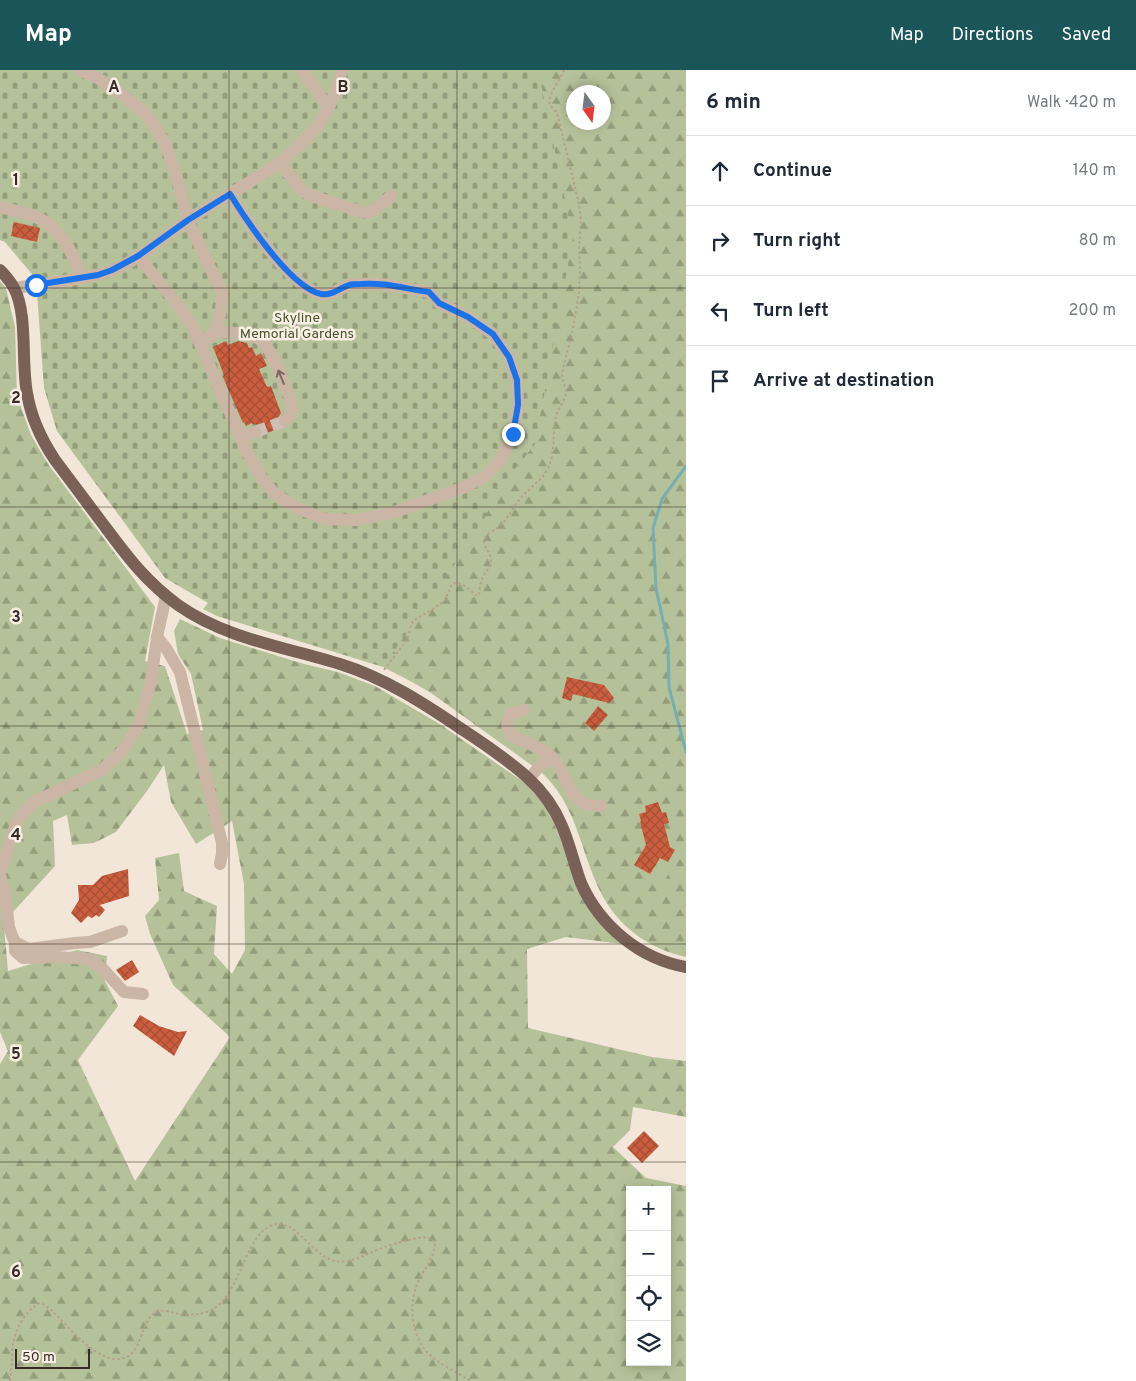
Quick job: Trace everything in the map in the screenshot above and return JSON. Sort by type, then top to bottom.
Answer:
[{"type":"main road","points":[[0,270],[14,288],[21,309],[27,394],[31,412],[45,444],[125,554],[152,584],[179,606],[200,619],[224,630],[249,639],[341,664],[378,679],[408,694],[492,750],[529,779],[542,793],[556,814],[581,882],[598,912],[627,942],[650,956],[674,965],[686,967]]},
{"type":"street","points":[[80,70],[98,78],[113,88],[147,115],[165,143],[175,171],[188,220],[223,295],[216,332]]},
{"type":"street","points":[[302,70],[328,107]]},
{"type":"street","points":[[14,288],[98,275],[112,270],[138,256],[188,220],[280,162],[310,136],[328,107],[342,70]]},
{"type":"street","points":[[280,162],[303,191],[358,211],[367,213],[376,209],[391,196]]},
{"type":"street","points":[[138,256],[191,323],[246,452],[261,476],[274,492],[297,508],[325,519],[357,520],[395,512],[465,487],[486,476],[502,458],[513,434],[518,405],[517,380],[509,357],[493,334],[468,317],[439,303],[429,292],[385,284],[349,285],[328,294],[311,291],[261,241],[230,194]]},
{"type":"street","points":[[0,207],[31,214],[47,222],[62,236],[72,253],[81,278]]},
{"type":"street","points":[[200,343],[216,332],[246,334],[264,343],[276,364],[292,403],[291,413],[285,421]]},
{"type":"street","points":[[240,438],[255,432]]},
{"type":"street","points":[[143,994],[124,992],[104,970],[90,959],[23,958],[15,951],[15,942],[9,926],[5,892],[0,875],[17,820],[34,802],[102,770],[124,749],[139,724],[151,681],[157,637],[166,596]]},
{"type":"street","points":[[157,637],[180,672],[222,843],[220,864]]},
{"type":"street","points":[[524,710],[510,714],[507,726],[510,735],[538,748],[551,757],[560,768],[575,796],[584,804],[601,806]]},
{"type":"street","points":[[529,779],[551,757]]},
{"type":"street","points":[[15,942],[30,948],[90,942],[122,931]]},
{"type":"path","points":[[10,1381],[12,1352],[17,1330],[32,1307],[40,1304],[48,1307],[67,1326],[104,1356],[115,1359],[124,1358],[133,1352],[150,1317],[156,1311],[166,1310],[191,1315],[202,1313],[218,1306],[228,1294],[259,1234],[271,1225],[281,1225],[293,1229],[324,1257],[335,1261],[348,1261],[389,1245],[421,1238],[428,1237],[435,1242],[435,1248],[417,1285],[413,1305],[413,1323],[427,1351],[471,1381]]},
{"type":"green space","name":"Skyline Memorial Gardens","points":[[0,70],[538,70],[573,238],[535,444],[499,489],[479,529],[383,667],[217,616],[203,609],[208,603],[165,578],[57,431],[44,388],[36,279],[5,242],[0,240]]},
{"type":"green space","points":[[353,70],[686,70],[686,957],[647,942],[615,915],[600,891],[563,799],[541,772],[431,693],[383,667],[386,656]]},
{"type":"green space","points":[[0,281],[6,288],[15,327],[17,396],[31,435],[48,464],[155,607],[145,661],[165,666],[187,734],[203,730],[191,674],[178,654],[174,631],[180,619],[220,638],[304,664],[338,672],[375,686],[438,723],[525,783],[546,807],[567,856],[622,944],[566,937],[527,949],[528,1028],[652,1057],[686,1061],[686,1117],[633,1107],[630,1130],[613,1147],[646,1178],[686,1186],[686,1381],[0,1381],[0,1064],[8,1051],[0,1032]],"holes":[[[164,765],[171,802],[196,844],[232,821],[244,884],[245,950],[232,974],[214,954],[217,906],[184,891],[179,853],[155,858],[159,900],[145,916],[150,934],[173,985],[230,1037],[135,1181],[78,1060],[118,1006],[105,981],[107,956],[77,950],[8,971],[3,916],[13,912],[55,866],[53,821],[67,815],[72,845],[94,843],[116,832]]]},
{"type":"green space","points":[[663,861],[673,867],[661,886],[651,879]]},
{"type":"building","points":[[14,222],[40,228],[37,242],[11,236]]},
{"type":"building","points":[[226,341],[228,345],[238,341],[247,343],[249,348],[252,347],[256,356],[261,353],[267,366],[259,369],[267,387],[271,386],[281,413],[277,420],[280,428],[262,435],[263,429],[260,425],[252,423],[246,426],[243,423],[225,382],[213,347]]},
{"type":"building","points":[[567,677],[604,685],[614,698],[609,703],[573,694],[571,701],[562,698]]},
{"type":"building","points":[[598,706],[608,715],[594,731],[585,723]]},
{"type":"building","points":[[658,802],[662,813],[666,812],[669,823],[664,824],[670,847],[675,850],[668,862],[660,858],[650,874],[634,865],[646,845],[639,814],[646,812],[645,806]]},
{"type":"building","points":[[128,869],[129,896],[100,905],[105,910],[99,917],[96,915],[92,918],[88,916],[81,923],[71,913],[79,900],[78,885],[93,885],[102,876]]},
{"type":"building","points":[[132,960],[139,972],[125,981],[116,970]]},
{"type":"building","points":[[140,1015],[159,1026],[178,1032],[187,1031],[174,1056],[133,1026]]},
{"type":"building","points":[[644,1131],[659,1146],[642,1163],[627,1148]]},
{"type":"waterway","points":[[686,466],[662,499],[653,528],[656,588],[668,644],[669,687],[686,752]]},
{"type":"tunnel","points":[[255,432],[285,421]]},
{"type":"route","points":[[36,285],[98,275],[112,270],[138,256],[188,220],[230,194],[261,241],[311,291],[323,294],[333,293],[349,285],[385,284],[429,292],[439,303],[468,317],[493,334],[509,357],[517,380],[518,405],[513,434]]}]
